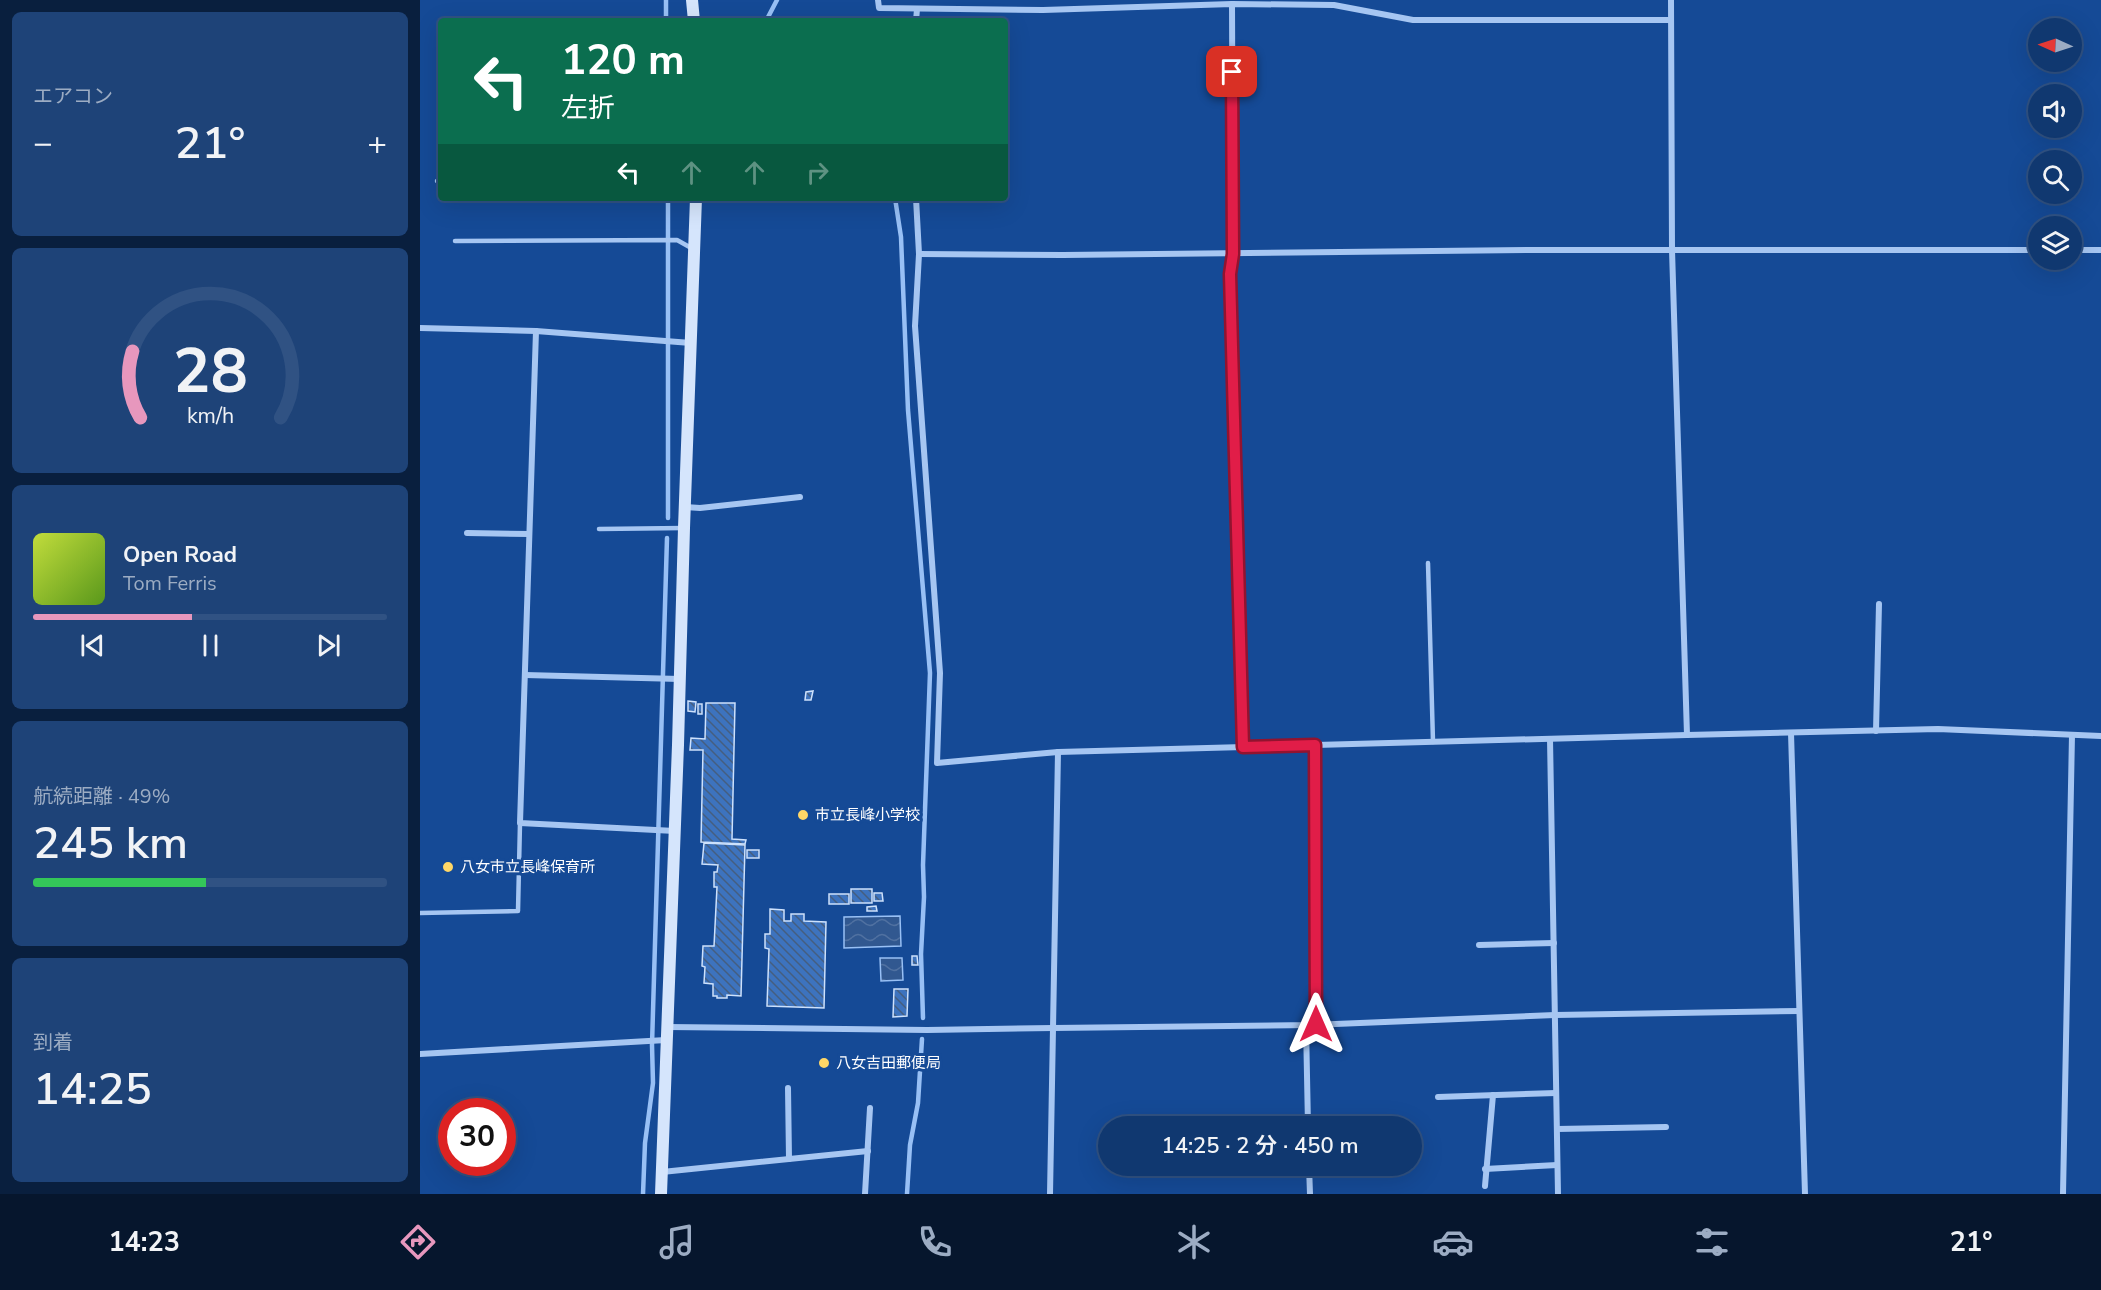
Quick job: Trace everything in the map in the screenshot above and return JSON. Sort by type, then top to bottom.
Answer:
[{"type":"street","points":[[692,0],[694,18]]},
{"type":"street","points":[[878,0],[879,8],[917,9],[1043,10],[1232,3],[1334,6],[1413,20],[1671,20]]},
{"type":"street","points":[[1671,0],[1672,250],[1687,735]]},
{"type":"street","points":[[1232,3],[1233,254],[1230,274],[1243,747]]},
{"type":"street","points":[[916,18],[917,9]]},
{"type":"street","points":[[661,1194],[696,201]]},
{"type":"street","points":[[916,201],[920,254],[915,326],[940,673],[937,763],[1058,752],[1938,729],[2101,736]]},
{"type":"street","points":[[920,254],[2028,250]]},
{"type":"street","points":[[2082,250],[2101,250]]},
{"type":"street","points":[[420,328],[536,331],[691,343]]},
{"type":"street","points":[[536,331],[520,823],[675,831]]},
{"type":"street","points":[[685,507],[700,508],[800,497]]},
{"type":"street","points":[[467,533],[530,534]]},
{"type":"street","points":[[1876,731],[1879,604]]},
{"type":"street","points":[[525,675],[680,679]]},
{"type":"street","points":[[1791,733],[1805,1194]]},
{"type":"street","points":[[2063,1194],[2072,735]]},
{"type":"street","points":[[1550,739],[1558,1194]]},
{"type":"street","points":[[1315,745],[1316,1024]]},
{"type":"street","points":[[1050,1194],[1058,752]]},
{"type":"street","points":[[1479,945],[1554,943]]},
{"type":"street","points":[[667,1027],[927,1030],[1306,1025],[1555,1015],[1799,1011]]},
{"type":"street","points":[[1306,1025],[1308,1116]]},
{"type":"street","points":[[420,1054],[667,1040]]},
{"type":"street","points":[[788,1088],[789,1159]]},
{"type":"street","points":[[1438,1096],[1556,1093]]},
{"type":"street","points":[[1485,1186],[1493,1095]]},
{"type":"street","points":[[865,1194],[870,1108]]},
{"type":"street","points":[[1557,1129],[1666,1127]]},
{"type":"street","points":[[662,1172],[868,1151]]},
{"type":"street","points":[[1485,1169],[1557,1165]]},
{"type":"street","points":[[1309,1176],[1310,1194]]},
{"type":"lane","points":[[455,241],[677,240],[694,250]]},
{"type":"lane","points":[[599,529],[684,528]]},
{"type":"lane","points":[[1428,563],[1433,742]]},
{"type":"lane","points":[[420,913],[518,911],[520,823]]},
{"type":"water","points":[[900,916],[901,946],[844,948],[844,917]]},
{"type":"water","points":[[880,958],[902,958],[903,980],[881,981]]},
{"type":"building","points":[[813,691],[811,700],[805,700],[806,692]]},
{"type":"building","points":[[688,701],[696,702],[695,712],[688,711]]},
{"type":"building","points":[[706,703],[735,703],[732,839],[746,840],[745,844],[701,842],[703,750],[690,750],[691,738],[705,739]]},
{"type":"building","points":[[698,704],[702,704],[702,714],[698,714]]},
{"type":"building","points":[[704,843],[745,845],[741,996],[727,995],[727,998],[717,998],[713,996],[713,984],[704,983],[703,946],[714,946],[717,887],[714,887],[714,872],[717,872],[718,865],[702,864]]},
{"type":"building","points":[[747,850],[759,850],[759,858],[747,858]]},
{"type":"building","points":[[851,889],[872,889],[872,903],[851,903]]},
{"type":"building","points":[[874,893],[882,893],[883,901],[874,901]]},
{"type":"building","points":[[829,894],[849,894],[849,904],[829,904]]},
{"type":"building","points":[[876,906],[877,911],[867,911],[867,907]]},
{"type":"building","points":[[770,909],[784,910],[784,921],[791,921],[791,914],[804,914],[804,921],[826,922],[824,1008],[767,1006],[769,949],[765,948],[765,934],[770,934]]},
{"type":"building","points":[[912,956],[917,956],[918,965],[912,965]]},
{"type":"building","points":[[894,989],[908,989],[907,1016],[893,1017]]},
{"type":"waterway","points":[[666,0],[666,18]]},
{"type":"waterway","points":[[768,18],[777,0]]},
{"type":"waterway","points":[[668,201],[668,518]]},
{"type":"waterway","points":[[895,201],[901,237],[908,410],[930,673],[921,954],[923,1018]]},
{"type":"waterway","points":[[643,1194],[645,1143],[653,1083],[652,1045],[667,538]]},
{"type":"waterway","points":[[907,1194],[910,1145],[918,1103],[922,1039]]},
{"type":"place","name":"市立長峰小学校","points":[[803,815]]},
{"type":"place","name":"八女市立長峰保育所","points":[[448,867]]},
{"type":"place","name":"八女吉田郵便局","points":[[824,1063]]},
{"type":"route","points":[[1232,72],[1233,254],[1230,274],[1243,747],[1315,745],[1316,1024]]}]
